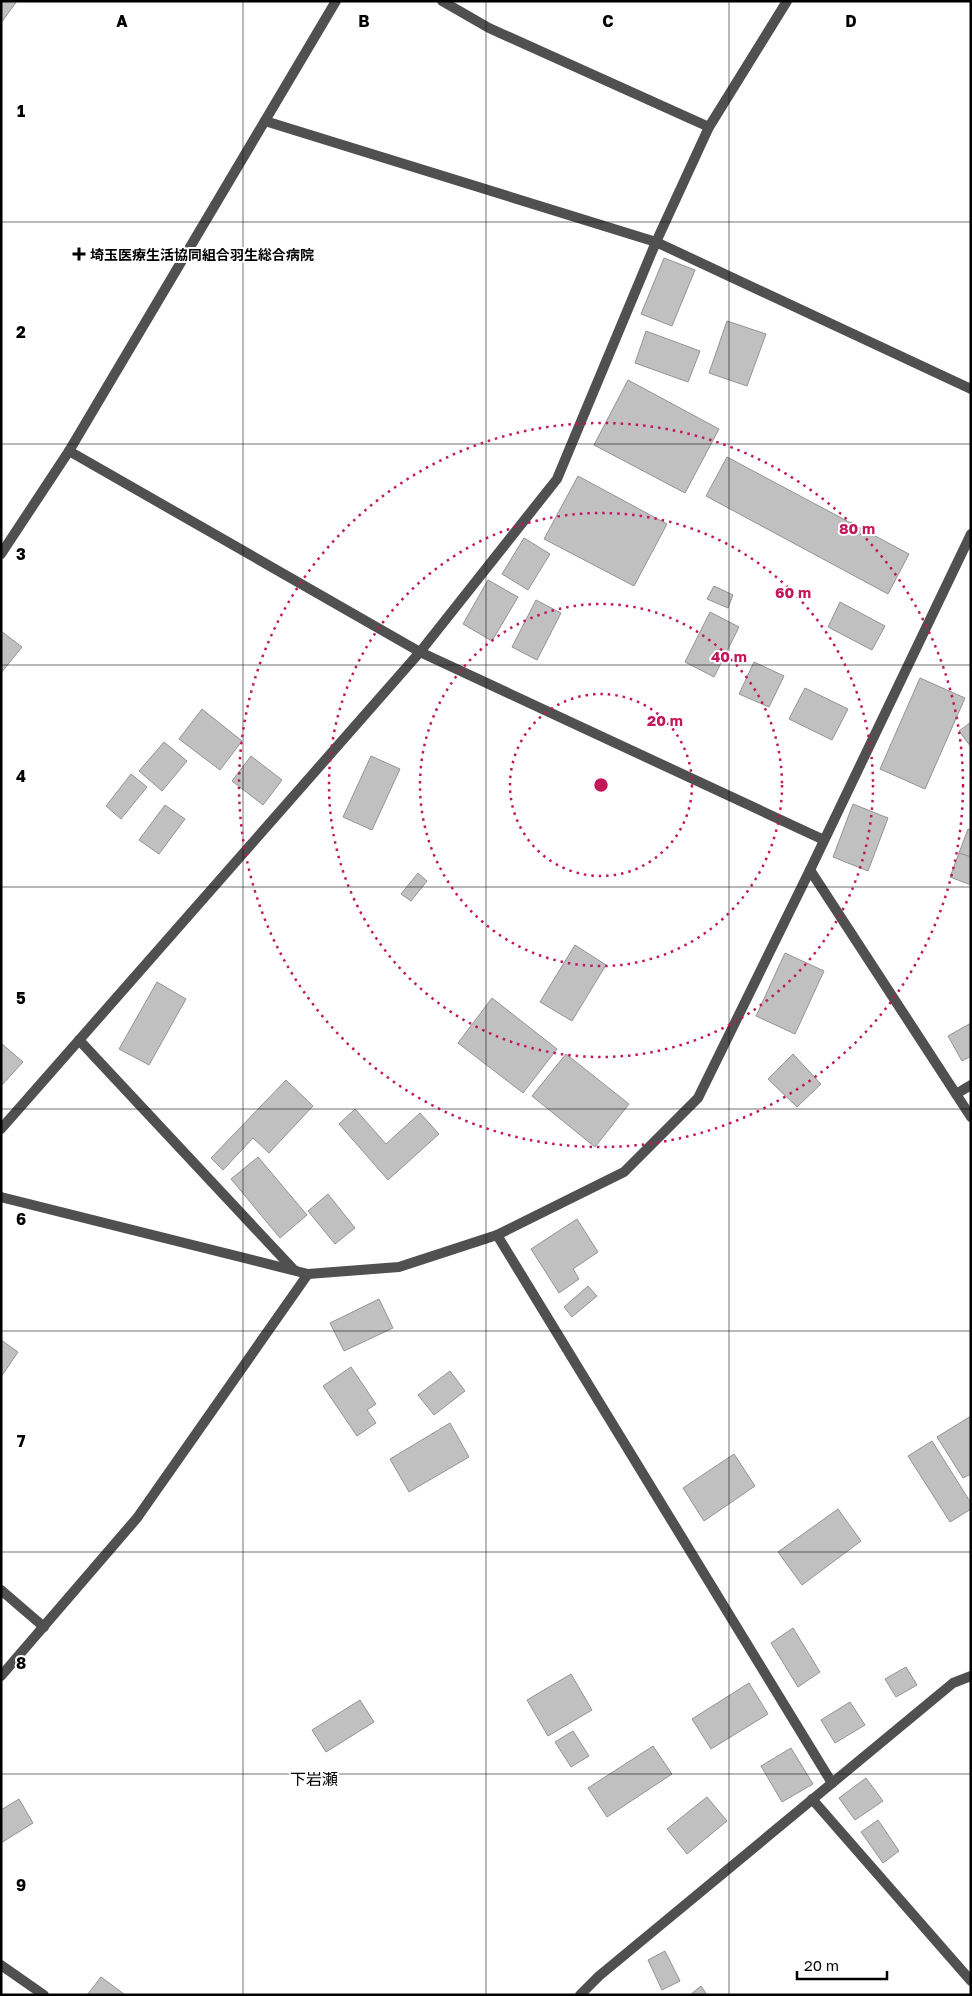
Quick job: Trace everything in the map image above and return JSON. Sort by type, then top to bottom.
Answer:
[{"type":"street","points":[[1,554],[69,451],[336,1]]},
{"type":"street","points":[[442,1],[489,28],[709,127]]},
{"type":"street","points":[[1,1129],[420,652],[557,479],[656,242],[709,127],[787,1]]},
{"type":"street","points":[[265,121],[656,242],[971,388]]},
{"type":"street","points":[[69,451],[420,652],[824,840]]},
{"type":"street","points":[[1,1197],[308,1274],[399,1267],[497,1236],[624,1172],[698,1098],[971,534]]},
{"type":"street","points":[[810,870],[971,1117]]},
{"type":"street","points":[[78,1040],[295,1271]]},
{"type":"street","points":[[956,1094],[971,1084]]},
{"type":"street","points":[[497,1236],[832,1783]]},
{"type":"street","points":[[1,1676],[137,1518],[308,1274]]},
{"type":"street","points":[[1,1590],[44,1627]]},
{"type":"street","points":[[580,1995],[599,1976],[953,1683],[971,1676]]},
{"type":"street","points":[[812,1799],[971,1981]]},
{"type":"street","points":[[1,1965],[44,1995]]},
{"type":"building","points":[[1,1],[17,1],[1,23]]},
{"type":"building","points":[[664,258],[695,270],[672,326],[641,314]]},
{"type":"building","points":[[727,321],[766,334],[747,386],[709,373]]},
{"type":"building","points":[[646,331],[700,351],[688,382],[635,363]]},
{"type":"building","points":[[628,380],[719,429],[685,493],[594,445]]},
{"type":"building","points":[[727,457],[909,554],[888,594],[706,496]]},
{"type":"building","points":[[578,476],[667,524],[634,586],[544,539]]},
{"type":"building","points":[[524,538],[550,554],[528,590],[502,574]]},
{"type":"building","points":[[488,580],[518,597],[492,641],[463,624]]},
{"type":"building","points":[[714,586],[733,595],[728,608],[707,599]]},
{"type":"building","points":[[536,600],[561,613],[537,660],[512,647]]},
{"type":"building","points":[[840,602],[885,626],[872,650],[828,627]]},
{"type":"building","points":[[710,612],[739,627],[714,677],[685,662]]},
{"type":"building","points":[[1,631],[22,647],[1,673]]},
{"type":"building","points":[[754,662],[784,676],[769,707],[739,694]]},
{"type":"building","points":[[920,678],[965,698],[925,789],[880,769]]},
{"type":"building","points":[[805,688],[848,709],[832,740],[789,719]]},
{"type":"building","points":[[202,709],[242,741],[220,770],[179,739]]},
{"type":"building","points":[[971,722],[971,747],[959,731]]},
{"type":"building","points":[[164,742],[187,761],[162,791],[139,771]]},
{"type":"building","points":[[251,756],[282,780],[263,805],[232,781]]},
{"type":"building","points":[[371,756],[400,769],[372,830],[343,817]]},
{"type":"building","points":[[131,774],[147,787],[121,819],[106,806]]},
{"type":"building","points":[[853,804],[888,818],[868,871],[833,857]]},
{"type":"building","points":[[165,805],[185,819],[159,854],[139,840]]},
{"type":"building","points":[[968,829],[971,830],[971,857],[959,853]]},
{"type":"building","points":[[959,853],[971,857],[971,885],[950,877]]},
{"type":"building","points":[[418,873],[427,881],[411,901],[401,894]]},
{"type":"building","points":[[575,945],[606,965],[572,1021],[540,1002]]},
{"type":"building","points":[[785,953],[824,971],[795,1034],[756,1016]]},
{"type":"building","points":[[157,982],[186,999],[149,1065],[119,1049]]},
{"type":"building","points":[[492,998],[557,1049],[523,1093],[458,1043]]},
{"type":"building","points":[[971,1023],[971,1056],[962,1061],[948,1036]]},
{"type":"building","points":[[1,1043],[23,1062],[1,1086]]},
{"type":"building","points":[[566,1054],[629,1104],[595,1147],[532,1096]]},
{"type":"building","points":[[793,1054],[821,1084],[797,1107],[768,1079]]},
{"type":"building","points":[[286,1080],[313,1106],[269,1153],[253,1138],[223,1170],[211,1158]]},
{"type":"building","points":[[355,1109],[386,1144],[420,1113],[439,1134],[388,1180],[339,1124]]},
{"type":"building","points":[[258,1157],[307,1215],[280,1238],[231,1179]]},
{"type":"building","points":[[328,1194],[355,1228],[335,1244],[308,1211]]},
{"type":"building","points":[[577,1219],[598,1252],[573,1269],[579,1279],[559,1293],[531,1249]]},
{"type":"building","points":[[588,1286],[597,1296],[572,1317],[564,1307]]},
{"type":"building","points":[[379,1299],[393,1328],[344,1351],[330,1323]]},
{"type":"building","points":[[1,1340],[18,1352],[1,1377]]},
{"type":"building","points":[[351,1367],[376,1404],[367,1410],[376,1423],[357,1436],[323,1386]]},
{"type":"building","points":[[450,1371],[465,1391],[434,1415],[418,1395]]},
{"type":"building","points":[[971,1416],[971,1474],[963,1478],[937,1437]]},
{"type":"building","points":[[450,1423],[469,1457],[409,1492],[390,1459]]},
{"type":"building","points":[[932,1441],[971,1503],[971,1509],[950,1522],[908,1456]]},
{"type":"building","points":[[734,1454],[755,1486],[704,1521],[683,1488]]},
{"type":"building","points":[[838,1509],[861,1541],[802,1585],[778,1552]]},
{"type":"building","points":[[793,1628],[820,1672],[798,1687],[771,1643]]},
{"type":"building","points":[[906,1667],[917,1685],[896,1697],[885,1679]]},
{"type":"building","points":[[571,1674],[592,1710],[548,1736],[527,1700]]},
{"type":"building","points":[[749,1683],[768,1714],[711,1749],[692,1719]]},
{"type":"building","points":[[360,1700],[374,1722],[326,1752],[312,1730]]},
{"type":"building","points":[[850,1702],[865,1725],[835,1743],[821,1720]]},
{"type":"building","points":[[573,1731],[589,1756],[571,1767],[555,1742]]},
{"type":"building","points":[[653,1746],[672,1774],[607,1817],[588,1788]]},
{"type":"building","points":[[791,1748],[813,1784],[782,1802],[761,1766]]},
{"type":"building","points":[[866,1778],[883,1801],[855,1820],[839,1798]]},
{"type":"building","points":[[707,1797],[727,1821],[687,1854],[667,1829]]},
{"type":"building","points":[[19,1799],[33,1823],[1,1843],[1,1810]]},
{"type":"building","points":[[878,1820],[899,1851],[883,1863],[861,1832]]},
{"type":"building","points":[[665,1951],[680,1981],[662,1990],[648,1960]]},
{"type":"building","points":[[101,1977],[124,1994],[87,1995]]},
{"type":"building","points":[[701,1986],[707,1995],[690,1995]]},
{"type":"place","name":"埼玉医療生活協同組合羽生総合病院","points":[[79,254]]},
{"type":"district","name":"下岩瀬","points":[[314,1779]]}]
